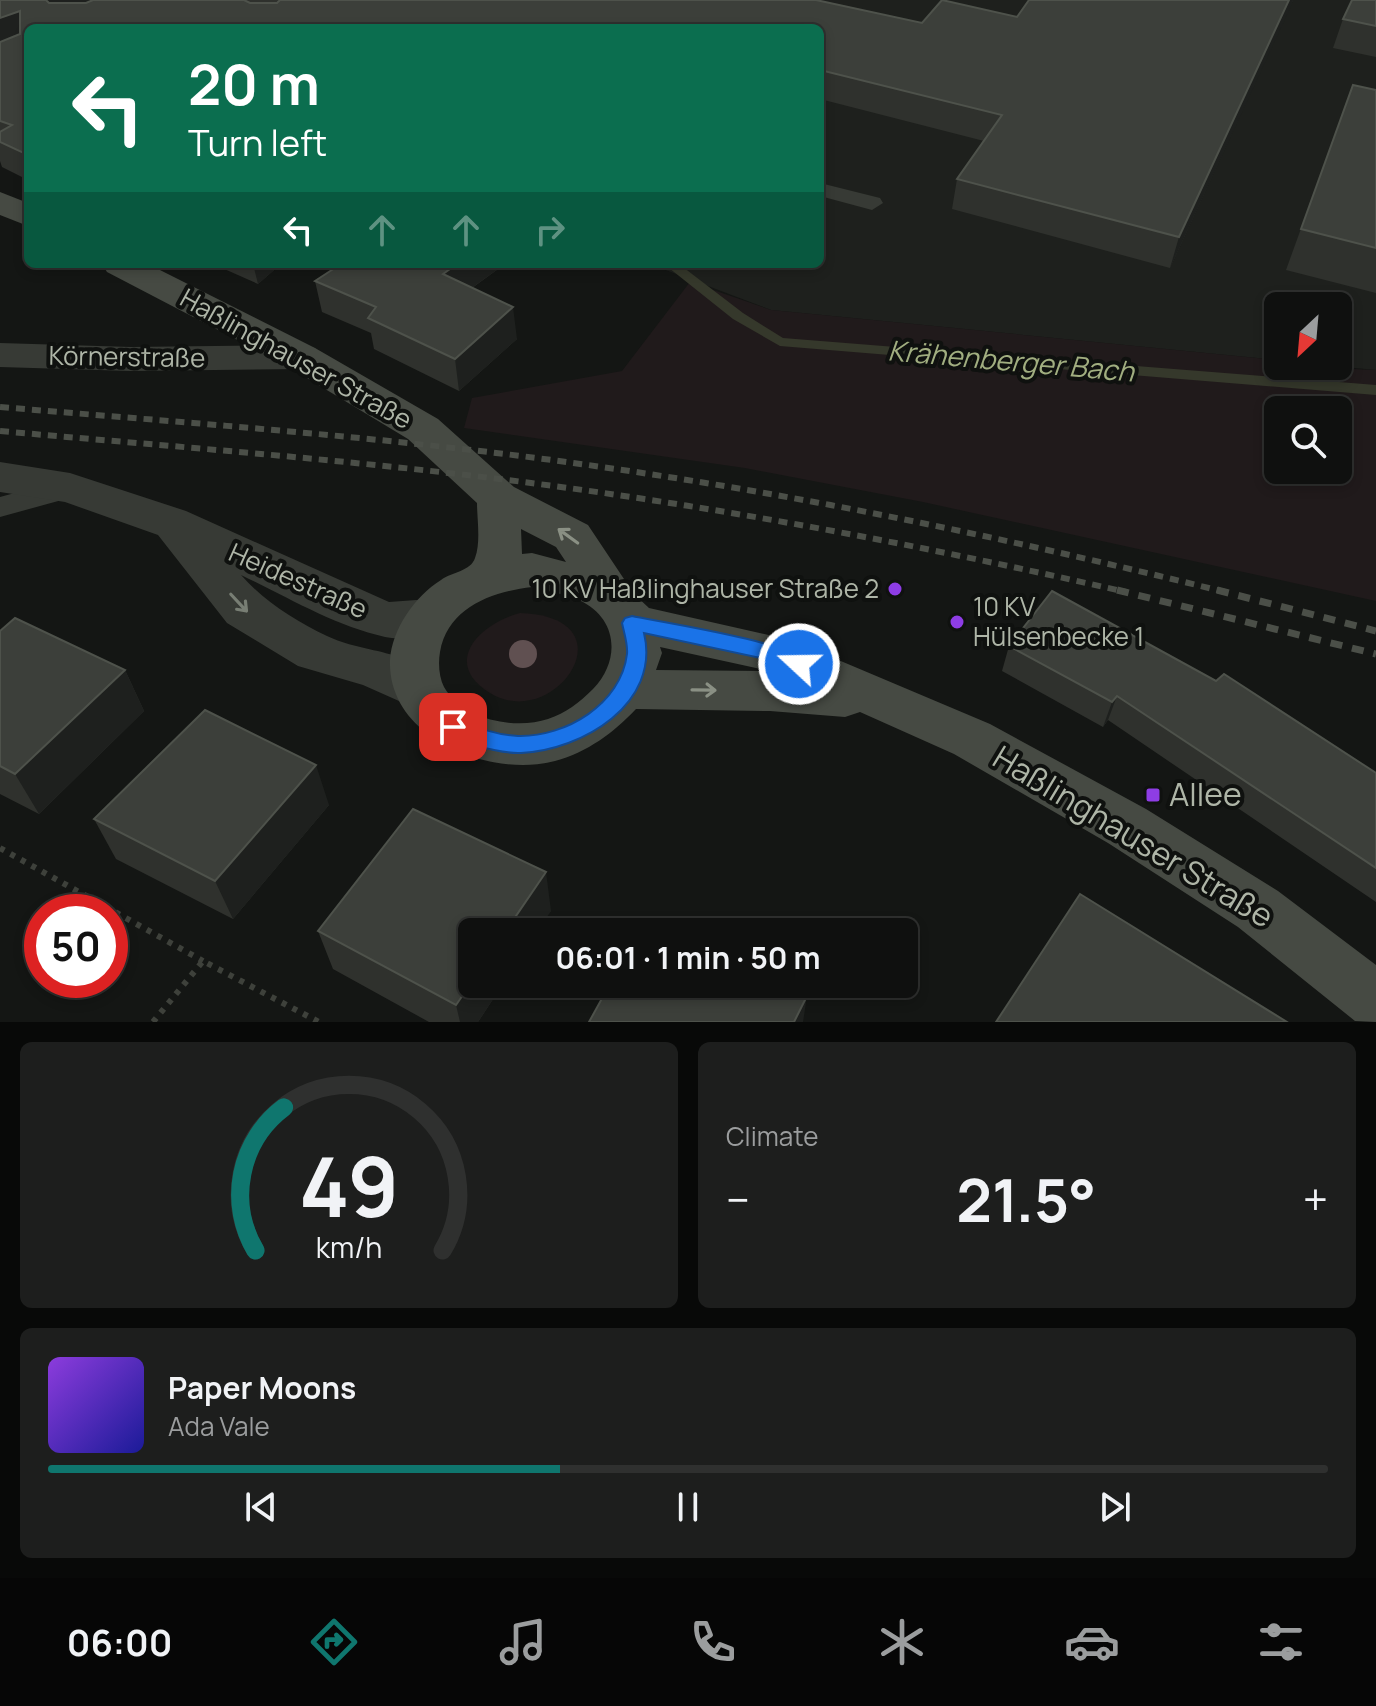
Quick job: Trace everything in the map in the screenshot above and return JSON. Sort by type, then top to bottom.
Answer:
[{"type":"main road","points":[[0,202],[24,214]]},
{"type":"main road","name":"Haßlinghauser Straße","points":[[128,268],[301,357],[423,429],[499,498],[572,536],[623,610],[774,653],[972,739],[1127,826],[1258,909],[1376,1001]]},
{"type":"main road","points":[[488,577],[499,556],[499,498]]},
{"type":"main road","points":[[532,570],[567,574],[585,580],[623,610],[638,651],[626,689],[608,711],[562,737],[519,745],[468,736],[438,717],[417,689],[413,672],[414,652],[420,633],[430,617],[457,592],[488,577],[532,570]]},
{"type":"main road","name":"Haßlinghauser Straße","points":[[626,689],[770,691],[875,699]]},
{"type":"street","name":"Körnerstraße","points":[[0,355],[131,359],[301,357]]},
{"type":"street","name":"Heidestraße","points":[[0,477],[70,488],[170,522],[350,607],[388,620],[430,617]]},
{"type":"street","name":"Heidestraße","points":[[170,522],[244,610],[315,653],[376,669],[417,689]]},
{"type":"lane","points":[[824,190],[872,203]]},
{"type":"lane","points":[[0,507],[70,488]]},
{"type":"path","points":[[0,848],[319,1022]]},
{"type":"path","points":[[153,1022],[203,961]]},
{"type":"shaded area","points":[[106,0],[1376,0],[1376,370],[1352,368],[1352,292],[1264,292],[1264,359],[771,310],[661,268],[824,268],[824,24],[104,24]]},
{"type":"shaded area","points":[[690,282],[771,310],[1264,359],[1264,380],[1352,380],[1352,369],[1376,370],[1376,601],[923,502],[745,468],[464,428],[472,398],[622,371]]},
{"type":"shaded area","points":[[520,613],[554,619],[573,633],[578,651],[572,670],[558,686],[538,698],[515,701],[490,693],[475,681],[468,669],[467,657],[472,645],[492,625]]},
{"type":"building","points":[[0,0],[86,3],[93,0],[244,0],[250,3],[277,3],[280,0],[816,0],[922,23],[942,0],[1017,17],[1029,0],[1289,0],[1179,237],[957,179],[1002,115],[824,71],[824,24],[24,24],[24,153],[0,142],[0,132],[12,125],[0,121],[0,42],[20,34],[20,11],[0,18]]},
{"type":"building","points":[[1352,0],[1376,0],[1376,26],[1343,19]]},
{"type":"building","points":[[1353,85],[1376,90],[1376,248],[1301,229]]},
{"type":"building","points":[[335,268],[451,268],[443,274],[513,307],[455,359],[368,318],[376,307],[315,281]]},
{"type":"building","points":[[1052,591],[1216,681],[1224,674],[1376,773],[1376,868],[1117,696],[1112,702],[1009,646]]},
{"type":"building","points":[[15,618],[125,670],[15,774],[0,766],[0,631]]},
{"type":"building","points":[[205,710],[316,765],[215,881],[94,819]]},
{"type":"building","points":[[413,809],[546,872],[515,918],[458,918],[458,998],[461,998],[456,1005],[318,931]]},
{"type":"building","points":[[1080,894],[1287,1022],[996,1022]]},
{"type":"building","points":[[602,998],[806,998],[794,1022],[589,1022]]},
{"type":"waterway","name":"Krähenberger Bach","points":[[676,268],[738,316],[780,342],[1376,390]]},
{"type":"railway","points":[[0,407],[377,440],[602,467],[759,492],[915,522],[1222,591]]},
{"type":"railway","points":[[0,431],[398,467],[606,493],[830,530],[1119,590]]},
{"type":"railway","points":[[1119,590],[1126,592]]},
{"type":"railway","points":[[1119,590],[1376,654]]},
{"type":"railway","points":[[1217,590],[1222,591]]},
{"type":"railway","points":[[1222,591],[1376,631]]},
{"type":"place","name":"10 KV Haßlinghauser Straße 2","points":[[895,589]]},
{"type":"place","name":"10 KV Hülsenbecke 1","points":[[957,622]]},
{"type":"place","name":"Allee","points":[[1153,795]]},
{"type":"route","points":[[453,727],[468,736],[493,743],[519,745],[562,737],[593,722],[621,698],[630,682],[638,651],[632,623],[774,653],[799,664]]}]
